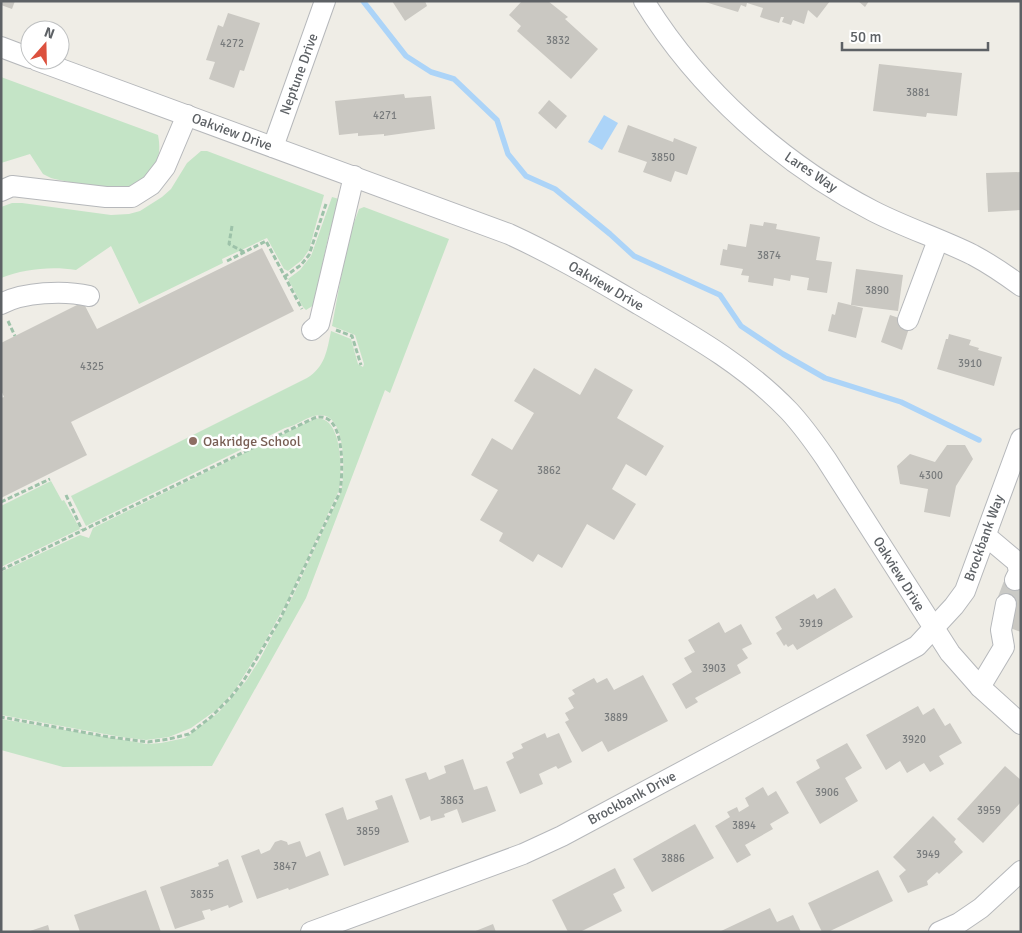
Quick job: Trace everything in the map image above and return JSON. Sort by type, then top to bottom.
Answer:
[{"type":"street","name":"Neptune Drive","points":[[273,147],[325,1]]},
{"type":"street","name":"Lares Way","points":[[644,1],[696,71],[749,125],[778,150],[809,172],[871,210],[974,255],[1021,286]]},
{"type":"street","points":[[1,47],[20,54]]},
{"type":"street","name":"Oakview Drive","points":[[63,70],[485,224],[534,246],[697,338],[746,372],[790,412],[826,459],[950,653],[980,687],[1021,724]]},
{"type":"street","points":[[1,191],[12,186],[132,197],[152,185],[165,167],[187,115]]},
{"type":"street","points":[[321,329],[319,324],[354,176]]},
{"type":"street","points":[[908,320],[938,240]]},
{"type":"street","points":[[1,304],[18,298],[64,292],[89,296]]},
{"type":"street","name":"Brockbank Way","points":[[933,628],[954,606],[964,591],[1021,439]]},
{"type":"street","points":[[986,536],[1017,562],[1019,572],[1015,580]]},
{"type":"street","points":[[980,687],[1004,647],[1001,630],[1006,604]]},
{"type":"street","name":"Brockbank Drive","points":[[311,932],[523,854],[562,836],[916,646],[933,628]]},
{"type":"street","points":[[939,932],[959,923],[976,912],[992,900],[1021,871]]},
{"type":"path","points":[[284,276],[301,266],[309,255],[326,202]]},
{"type":"path","points":[[232,226],[229,244],[244,252]]},
{"type":"path","points":[[226,261],[266,242],[302,310]]},
{"type":"path","points":[[321,329],[352,336],[360,365]]},
{"type":"path","points":[[1,570],[314,418],[328,418],[333,424],[337,434],[342,462],[340,492],[280,619],[244,680],[231,697],[211,716],[189,734],[148,742],[109,737],[1,717]]},
{"type":"path","points":[[1,502],[50,478]]},
{"type":"path","points":[[66,495],[82,530]]},
{"type":"green space","points":[[1,77],[158,135],[159,149],[154,167],[133,186],[123,189],[91,186],[51,178],[43,174],[30,154],[1,163]]},
{"type":"green space","points":[[201,151],[207,151],[324,195],[309,250],[302,260],[288,271],[284,269],[267,238],[222,259],[223,263],[139,304],[111,246],[76,270],[38,269],[19,272],[1,278],[1,207],[12,203],[22,203],[111,215],[140,211],[171,189],[187,163]]},
{"type":"green space","points":[[332,197],[339,199],[339,204],[328,238],[314,305],[306,310],[288,279],[300,270],[311,256]]},
{"type":"green space","points":[[364,207],[449,239],[390,393],[385,390],[306,598],[212,766],[63,767],[1,750],[1,719],[147,744],[185,738],[218,713],[246,681],[260,659],[293,596],[341,492],[343,460],[340,435],[336,425],[329,418],[316,415],[285,428],[86,526],[71,496],[307,378],[321,364],[331,331],[351,339],[358,364],[363,367],[364,364],[355,335],[332,326],[348,239],[359,209]]},
{"type":"green space","points":[[314,419],[324,420],[331,425],[335,434],[340,458],[339,490],[287,602],[235,690],[219,708],[191,728],[169,737],[146,740],[1,715],[1,572],[80,535],[89,538],[93,528]]},
{"type":"green space","points":[[51,481],[80,529],[1,567],[1,506]]},
{"type":"water","points":[[604,115],[618,123],[602,150],[588,142]]},
{"type":"building","points":[[1,1],[15,1],[12,9],[1,5]]},
{"type":"building","points":[[392,1],[425,1],[427,6],[405,21]]},
{"type":"building","points":[[522,1],[548,1],[568,17],[565,19],[598,49],[571,79],[517,31],[521,26],[509,15]]},
{"type":"building","points":[[830,1],[817,18],[808,10],[804,24],[793,20],[791,25],[782,22],[784,17],[781,17],[779,23],[760,17],[763,8],[747,3],[746,7],[741,5],[738,12],[705,2]]},
{"type":"building","points":[[858,1],[869,1],[865,7]]},
{"type":"building","points":[[228,13],[260,23],[244,71],[240,70],[234,88],[209,79],[215,62],[206,60],[218,25],[223,27]]},
{"type":"building","points":[[879,64],[962,73],[957,116],[927,113],[926,117],[873,111]]},
{"type":"building","points":[[404,94],[405,98],[431,96],[435,129],[384,136],[384,134],[358,136],[358,133],[339,135],[335,101]]},
{"type":"building","points":[[549,100],[567,116],[556,129],[538,113]]},
{"type":"building","points":[[628,125],[673,142],[674,138],[697,147],[687,175],[675,171],[671,182],[643,172],[647,162],[618,152]]},
{"type":"building","points":[[1021,172],[1021,210],[988,212],[986,173]]},
{"type":"building","points":[[764,222],[777,224],[776,229],[820,237],[816,260],[832,262],[827,293],[807,290],[809,278],[791,275],[790,281],[774,278],[773,286],[748,282],[749,276],[741,275],[743,269],[720,265],[723,249],[727,250],[728,244],[746,247],[750,224],[763,226]]},
{"type":"building","points":[[262,248],[294,311],[71,422],[87,455],[1,498],[1,398],[4,397],[1,390],[1,343],[83,302],[97,329]]},
{"type":"building","points":[[856,269],[903,275],[898,311],[851,305]]},
{"type":"building","points":[[838,302],[863,308],[856,338],[828,331],[832,314],[835,315]]},
{"type":"building","points":[[890,315],[911,322],[902,350],[881,342]]},
{"type":"building","points":[[949,334],[971,340],[969,345],[979,348],[978,350],[1002,357],[994,386],[937,369]]},
{"type":"building","points":[[534,368],[580,395],[595,368],[633,390],[617,418],[664,446],[646,476],[626,464],[612,489],[636,504],[614,540],[587,524],[562,568],[538,554],[533,562],[499,541],[503,533],[480,520],[498,490],[471,475],[492,438],[512,450],[534,413],[514,401]]},
{"type":"building","points":[[947,445],[965,445],[973,459],[956,486],[950,517],[924,512],[928,489],[900,484],[897,466],[910,454],[935,462]]},
{"type":"building","points":[[1009,577],[1021,582],[1021,632],[1005,626],[1000,601]]},
{"type":"building","points":[[835,588],[853,617],[797,650],[793,644],[788,647],[786,644],[784,646],[776,633],[782,629],[775,617],[814,594],[817,599]]},
{"type":"building","points":[[719,622],[725,633],[741,624],[752,644],[742,649],[748,658],[737,665],[741,673],[695,698],[698,702],[686,709],[672,684],[692,672],[684,658],[695,652],[688,640]]},
{"type":"building","points":[[643,675],[668,721],[608,752],[602,741],[582,752],[565,722],[569,720],[565,713],[574,708],[568,698],[575,694],[572,690],[594,678],[597,683],[607,678],[614,690]]},
{"type":"building","points":[[918,706],[923,715],[934,708],[945,726],[950,723],[962,743],[939,756],[944,764],[930,772],[924,763],[907,773],[900,761],[886,770],[866,735]]},
{"type":"building","points":[[545,733],[547,738],[559,733],[572,762],[558,769],[556,766],[539,774],[543,784],[520,794],[506,762],[514,758],[512,753],[523,748],[521,744]]},
{"type":"building","points":[[847,743],[862,768],[845,778],[858,801],[820,824],[796,782],[820,768],[816,760]]},
{"type":"building","points":[[463,759],[474,790],[487,786],[496,811],[462,823],[457,809],[444,814],[445,817],[431,821],[430,816],[420,820],[405,779],[426,772],[429,780],[446,773],[444,766]]},
{"type":"building","points":[[1005,766],[1021,780],[1021,802],[983,843],[957,819]]},
{"type":"building","points":[[763,787],[768,796],[776,791],[789,813],[770,824],[773,829],[745,845],[751,855],[737,863],[715,826],[730,817],[727,812],[737,807],[739,812],[749,806],[745,798]]},
{"type":"building","points":[[392,795],[409,842],[344,866],[325,814],[343,807],[347,820],[378,809],[375,801]]},
{"type":"building","points":[[933,816],[956,839],[954,842],[963,852],[939,874],[937,872],[927,881],[928,885],[908,893],[899,876],[906,870],[893,857]]},
{"type":"building","points":[[695,824],[714,858],[652,892],[633,859]]},
{"type":"building","points":[[281,840],[287,842],[288,845],[300,841],[306,857],[320,851],[329,875],[289,890],[288,888],[257,899],[241,856],[259,849],[261,854],[270,850],[275,842]]},
{"type":"building","points":[[228,859],[243,902],[229,908],[228,905],[211,911],[210,909],[202,911],[205,919],[175,929],[160,887],[219,866],[218,863]]},
{"type":"building","points":[[615,868],[625,888],[613,894],[622,911],[580,932],[568,932],[552,900]]},
{"type":"building","points":[[878,870],[893,901],[828,932],[822,932],[808,903]]},
{"type":"building","points":[[146,890],[161,932],[80,932],[74,915]]},
{"type":"building","points":[[770,908],[777,922],[793,915],[801,932],[719,932]]},
{"type":"building","points":[[493,924],[496,932],[473,932]]},
{"type":"building","points":[[48,925],[50,932],[30,932],[30,931]]},
{"type":"waterway","points":[[363,1],[406,56],[431,72],[454,79],[497,120],[508,154],[526,176],[555,189],[634,256],[720,295],[741,326],[783,354],[825,378],[901,402],[979,440]]},
{"type":"tunnel","points":[[1006,604],[1015,580]]},
{"type":"place","name":"Oakridge School","points":[[193,441]]}]
